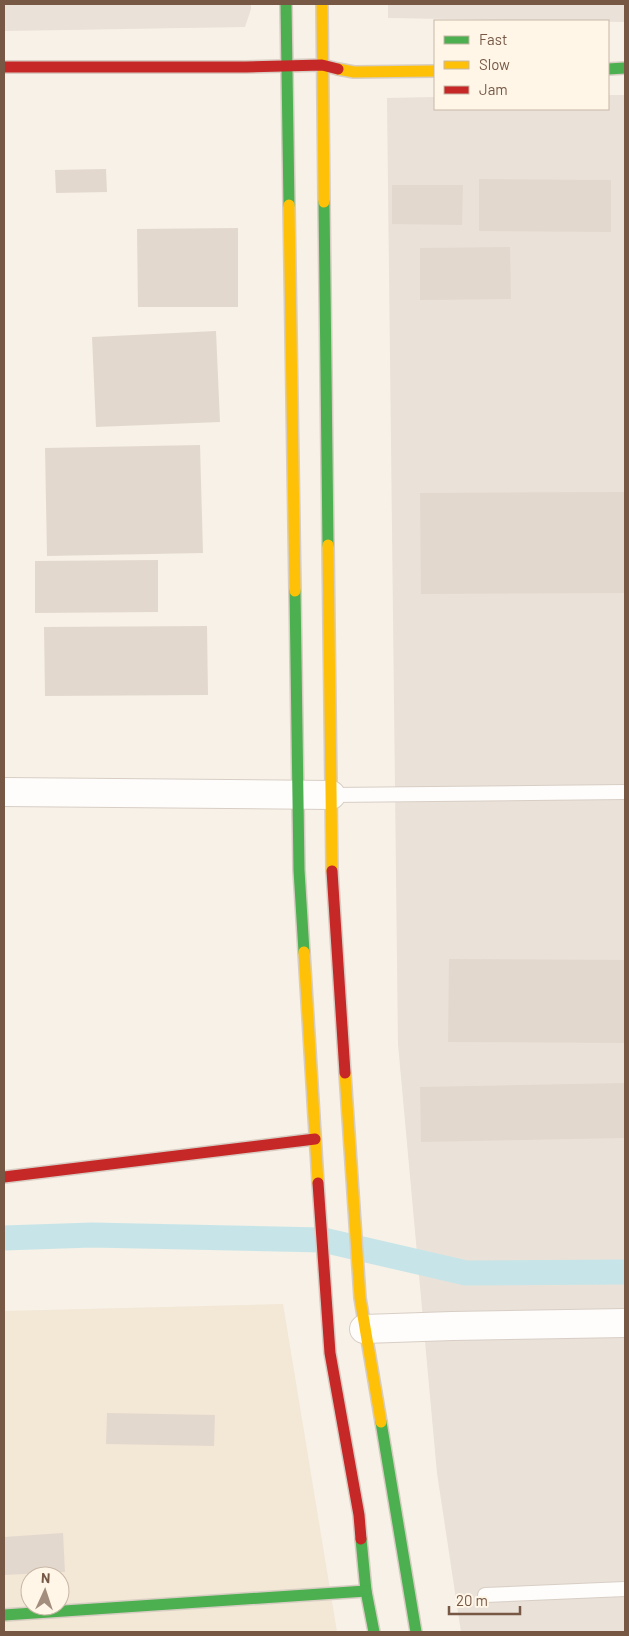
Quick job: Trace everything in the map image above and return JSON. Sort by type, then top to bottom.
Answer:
[{"type":"street","points":[[286,4],[299,870],[330,1353],[359,1515],[366,1591],[374,1632]]},
{"type":"street","points":[[322,4],[332,877],[360,1298],[416,1632]]},
{"type":"street","points":[[4,67],[287,67],[322,65],[354,72],[434,71]]},
{"type":"street","points":[[609,68],[625,68]]},
{"type":"street","points":[[4,792],[331,795]]},
{"type":"street","points":[[4,1178],[78,1167],[315,1140]]},
{"type":"street","points":[[364,1329],[625,1323]]},
{"type":"street","points":[[4,1615],[366,1591]]},
{"type":"lane","points":[[331,795],[625,792]]},
{"type":"lane","points":[[485,1595],[625,1589]]},
{"type":"shaded area","points":[[4,4],[251,4],[251,9],[245,27],[4,31]]},
{"type":"shaded area","points":[[388,4],[625,4],[625,22],[609,22],[609,20],[388,18]]},
{"type":"shaded area","points":[[609,95],[625,95],[625,1632],[461,1632],[437,1473],[398,1044],[387,98],[434,97],[434,110],[609,110]]},
{"type":"shaded area","points":[[283,1304],[337,1632],[4,1632],[4,1311]]},
{"type":"building","points":[[106,169],[107,192],[56,193],[55,170]]},
{"type":"building","points":[[479,179],[611,180],[611,232],[479,231]]},
{"type":"building","points":[[392,185],[463,185],[462,225],[392,224]]},
{"type":"building","points":[[238,228],[238,307],[138,307],[137,229]]},
{"type":"building","points":[[510,247],[511,299],[420,300],[420,248]]},
{"type":"building","points":[[216,331],[220,422],[96,427],[92,337]]},
{"type":"building","points":[[200,445],[203,553],[47,556],[45,448]]},
{"type":"building","points":[[625,492],[625,593],[421,594],[420,493]]},
{"type":"building","points":[[158,560],[158,612],[35,613],[35,561]]},
{"type":"building","points":[[207,626],[208,695],[45,696],[44,627]]},
{"type":"building","points":[[449,959],[625,960],[625,1043],[448,1042]]},
{"type":"building","points":[[625,1083],[625,1138],[421,1142],[420,1087]]},
{"type":"building","points":[[107,1413],[215,1415],[214,1446],[106,1444]]},
{"type":"building","points":[[63,1533],[65,1566],[20,1566],[20,1574],[4,1575],[4,1537]]},
{"type":"waterway","points":[[4,1238],[92,1235],[323,1240],[466,1273],[625,1272]]},
{"type":"traffic: fast","points":[[286,4],[289,205]]},
{"type":"traffic: fast","points":[[609,69],[625,68]]},
{"type":"traffic: fast","points":[[324,202],[328,545]]},
{"type":"traffic: fast","points":[[295,591],[299,870],[304,952]]},
{"type":"traffic: fast","points":[[381,1422],[416,1632]]},
{"type":"traffic: fast","points":[[361,1539],[366,1591],[374,1632]]},
{"type":"traffic: fast","points":[[4,1615],[366,1591]]},
{"type":"traffic: slow","points":[[322,4],[324,202]]},
{"type":"traffic: slow","points":[[338,69],[354,72],[434,71]]},
{"type":"traffic: slow","points":[[289,205],[295,591]]},
{"type":"traffic: slow","points":[[328,545],[332,871]]},
{"type":"traffic: slow","points":[[304,952],[318,1183]]},
{"type":"traffic: slow","points":[[345,1073],[360,1298],[381,1422]]},
{"type":"traffic: jam","points":[[4,67],[246,67],[322,65],[338,69]]},
{"type":"traffic: jam","points":[[332,871],[345,1073]]},
{"type":"traffic: jam","points":[[4,1177],[315,1139]]},
{"type":"traffic: jam","points":[[318,1183],[330,1353],[359,1515],[361,1539]]}]
